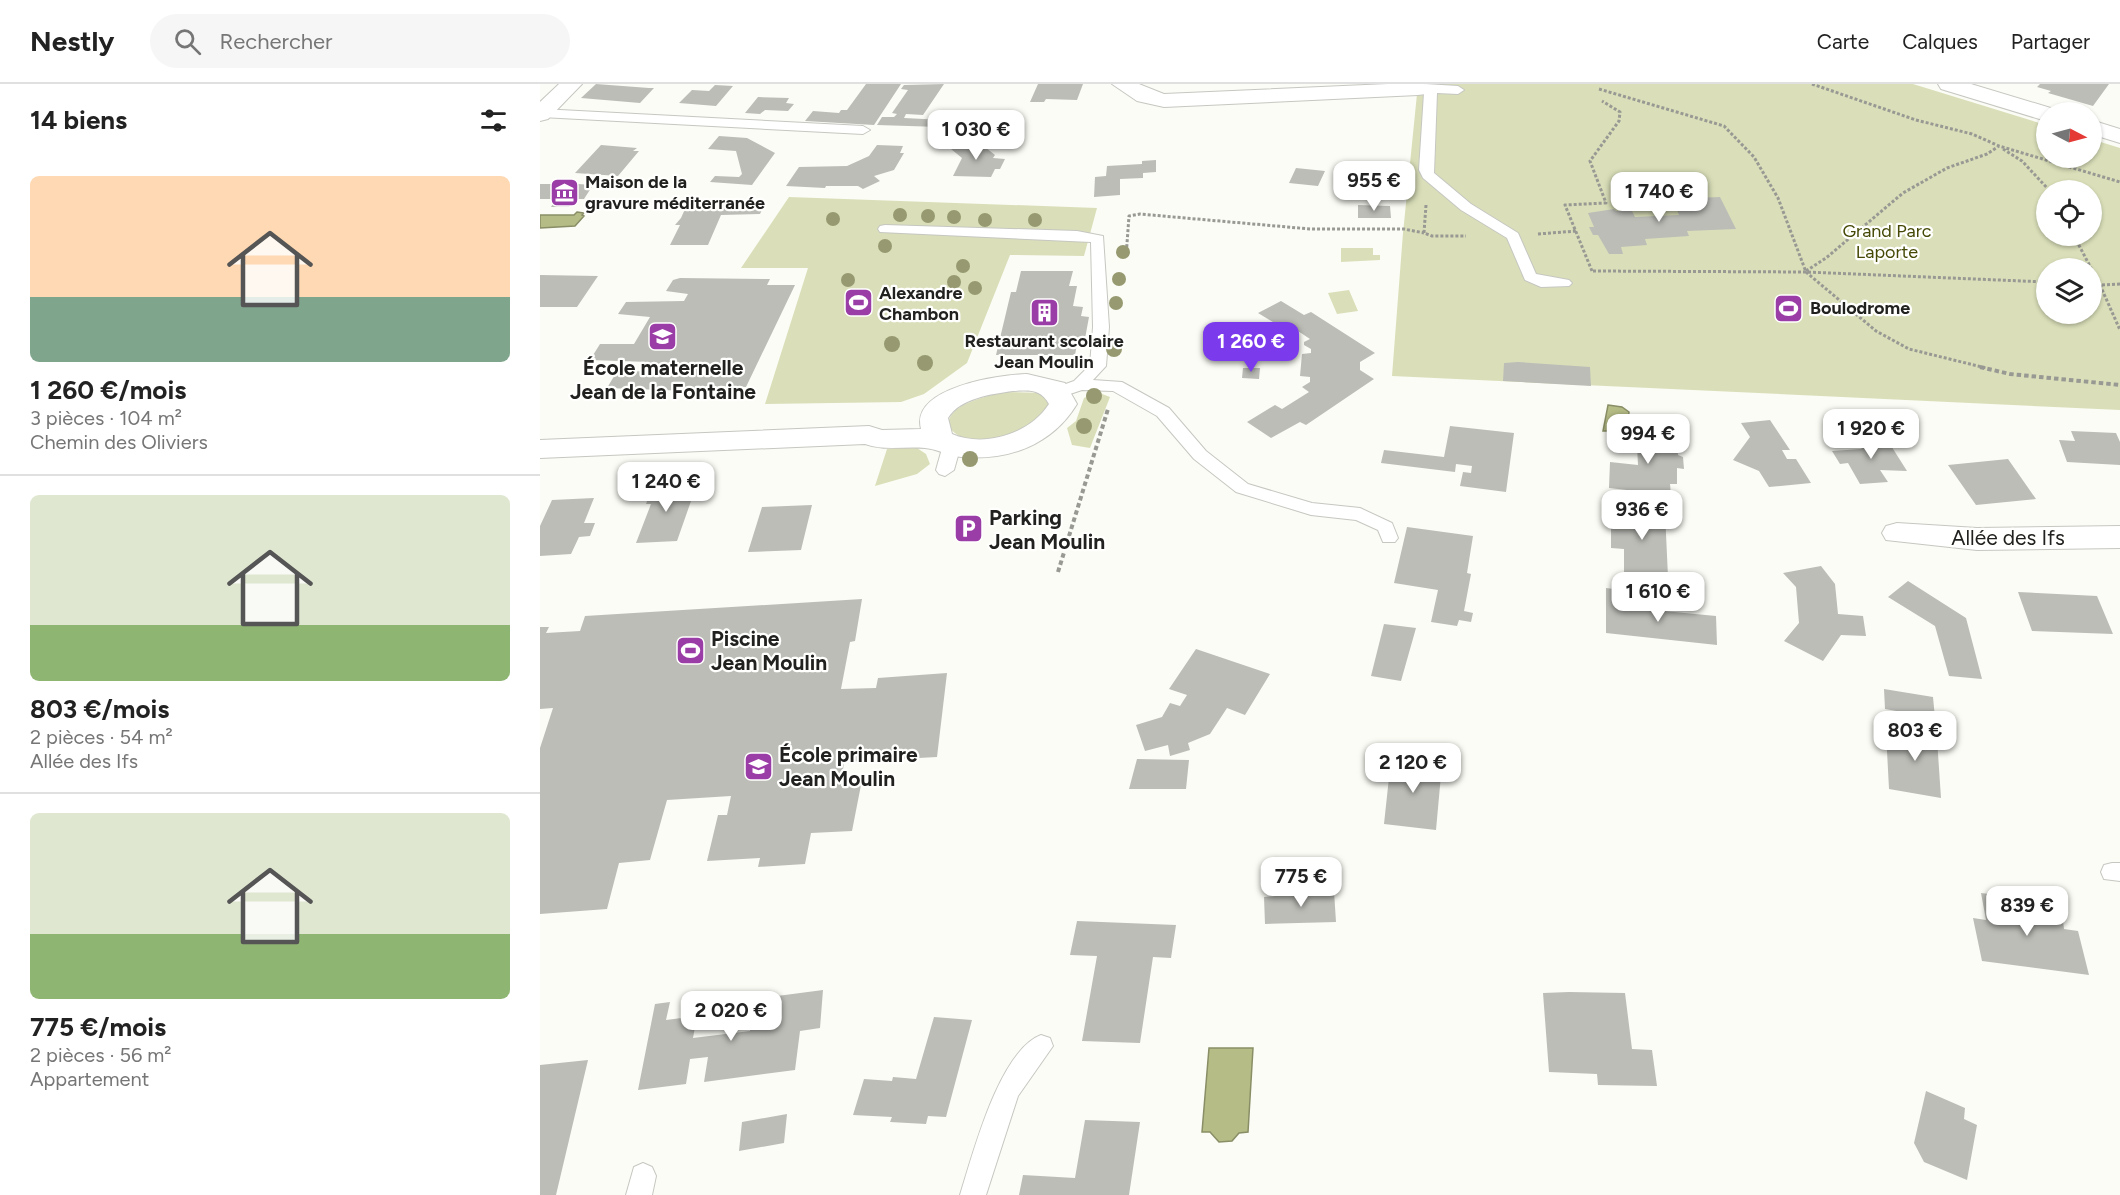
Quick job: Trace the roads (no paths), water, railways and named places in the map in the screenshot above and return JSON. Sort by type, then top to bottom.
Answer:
[{"type":"street","points":[[540,113],[571,84]]},
{"type":"street","points":[[1124,84],[1145,96],[1164,100],[1427,88]]},
{"type":"street","points":[[1950,84],[2036,111]]},
{"type":"street","points":[[2102,131],[2120,136]]},
{"type":"street","points":[[540,449],[869,435],[878,439],[946,452],[957,448],[1011,443],[1040,432],[1056,419],[1069,389],[1055,389],[1037,382],[990,387],[958,396],[942,405],[877,427],[869,435]]},
{"type":"street","points":[[942,405],[934,417],[934,426],[946,452]]},
{"type":"street","name":"Allée des Ifs","points":[[1897,533],[1977,539],[2120,537]]},
{"type":"lane","points":[[1458,90],[1427,88],[1426,170],[1428,175],[1466,207],[1513,236],[1530,277],[1540,282],[1564,283]]},
{"type":"lane","points":[[540,113],[863,130]]},
{"type":"lane","points":[[885,229],[1077,235],[1098,239],[1101,327],[1098,366],[1069,389]]},
{"type":"lane","points":[[1069,389],[1116,386],[1163,412],[1200,454],[1242,488],[1311,509],[1360,514],[1386,527],[1389,538]]},
{"type":"lane","points":[[973,1195],[1007,1090],[1041,1046]]},
{"type":"place","name":"Maison de la gravure méditerranée","points":[[564,192]]},
{"type":"place","name":"Alexandre Chambon","points":[[858,303]]},
{"type":"place","name":"Boulodrome","points":[[1789,308]]},
{"type":"place","name":"Restaurant scolaire Jean Moulin","points":[[1044,312]]},
{"type":"place","name":"École maternelle Jean de la Fontaine","points":[[663,336]]},
{"type":"place","name":"Parking Jean Moulin","points":[[968,529]]},
{"type":"place","name":"Piscine Jean Moulin","points":[[690,650]]},
{"type":"place","name":"École primaire Jean Moulin","points":[[758,766]]},
{"type":"park label","name":"Grand Parc Laporte","points":[[1887,241]]}]
